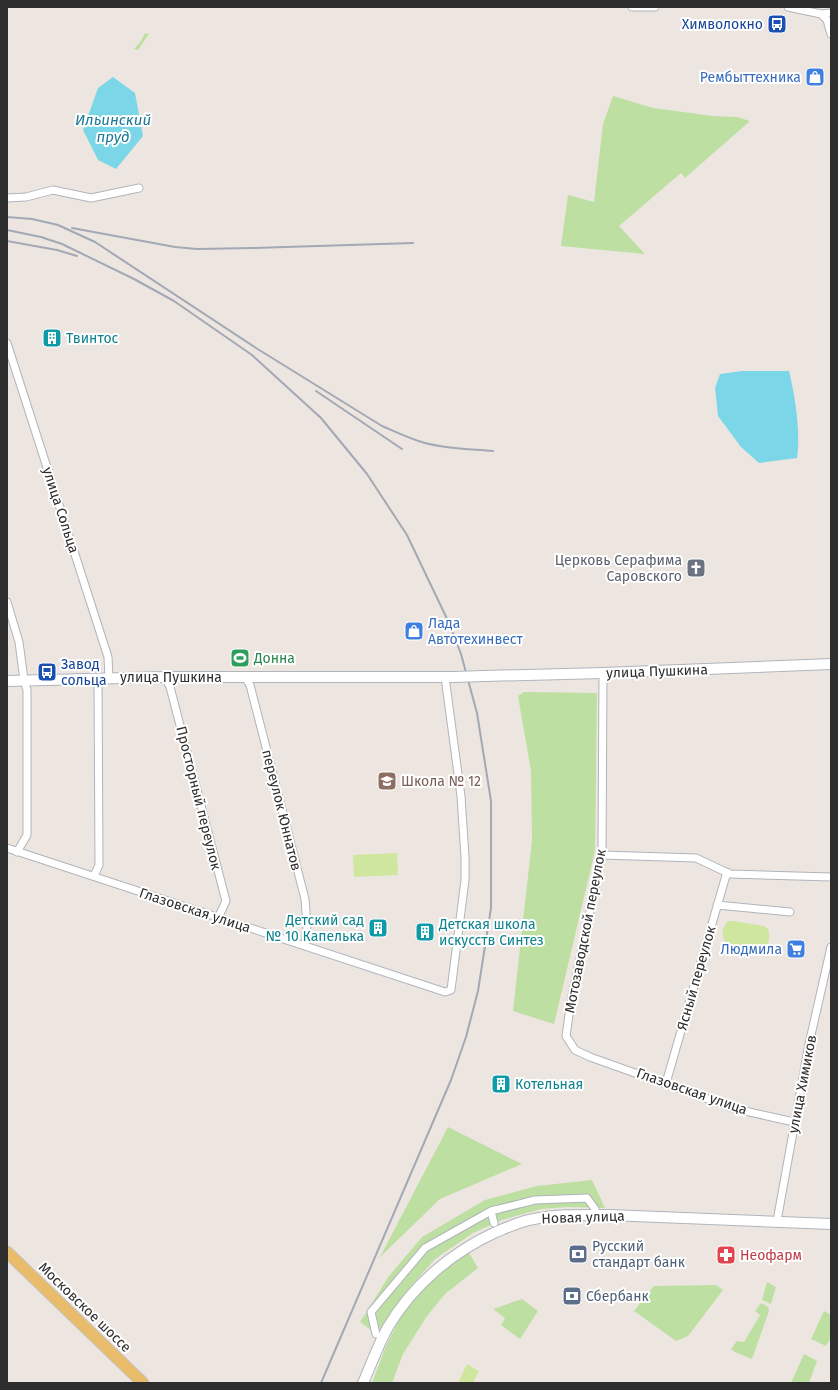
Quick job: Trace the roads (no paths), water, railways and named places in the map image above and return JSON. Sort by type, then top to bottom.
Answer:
[{"type":"main road","name":"Московское шоссе","points":[[7,1252],[143,1383]]},
{"type":"street","points":[[632,7],[655,7]]},
{"type":"street","points":[[788,7],[821,14],[831,13]]},
{"type":"street","points":[[821,14],[826,20],[831,34]]},
{"type":"street","points":[[7,198],[26,197],[53,190],[91,198],[139,188]]},
{"type":"street","name":"улица Сольца","points":[[7,343],[108,657],[109,678]]},
{"type":"street","points":[[7,602],[19,642],[24,680],[27,690],[27,835],[17,852]]},
{"type":"street","name":"улица Пушкина","points":[[7,681],[165,677],[450,677],[603,673],[831,664]]},
{"type":"street","name":"Мотозаводской переулок","points":[[590,1057],[575,1050],[566,1036],[571,1001],[602,855],[603,673]]},
{"type":"street","name":"Просторный переулок","points":[[165,677],[170,687],[226,901],[218,918]]},
{"type":"street","name":"переулок Юннатов","points":[[245,677],[250,685],[305,899],[307,926],[305,946]]},
{"type":"street","name":"Глазовская улица","points":[[7,848],[445,992],[451,990],[465,880],[465,857],[450,677]]},
{"type":"street","points":[[94,876],[99,865],[98,678]]},
{"type":"street","points":[[602,855],[696,858],[730,874],[831,877]]},
{"type":"street","name":"Ясный переулок","points":[[666,1083],[727,872]]},
{"type":"street","points":[[717,905],[790,912]]},
{"type":"street","name":"улица Химиков","points":[[777,1221],[809,1044],[831,947]]},
{"type":"street","name":"Глазовская улица","points":[[590,1057],[736,1109],[794,1122]]},
{"type":"street","points":[[376,1334],[371,1312],[425,1248],[491,1211],[535,1200],[587,1198],[595,1209]]},
{"type":"street","points":[[491,1211],[494,1223]]},
{"type":"street","name":"Новая улица","points":[[363,1383],[388,1328],[405,1302],[415,1290],[452,1257],[484,1238],[532,1219],[558,1215],[574,1215],[831,1224]]},
{"type":"water","name":"Ильинский пруд","points":[[113,77],[135,93],[143,136],[116,169],[98,160],[83,130],[98,88]]},
{"type":"water","points":[[742,371],[789,371],[797,414],[797,458],[759,463],[741,447],[718,416],[715,388],[720,374]]},
{"type":"railway","points":[[7,217],[32,219],[58,225],[95,242],[256,348],[382,426],[414,440],[433,445],[493,451]]},
{"type":"railway","points":[[72,228],[175,247],[197,249],[413,243]]},
{"type":"railway","points":[[7,230],[41,237],[62,244],[134,279],[174,301],[252,355],[321,418],[367,474],[407,535],[449,623],[461,654],[477,713],[491,801],[491,908],[478,991],[466,1037],[451,1080],[321,1383]]},
{"type":"railway","points":[[7,241],[57,250],[77,256]]},
{"type":"railway","points":[[316,391],[402,449]]},
{"type":"place","name":"Химволокно","points":[[777,24]]},
{"type":"place","name":"Рембыттехника","points":[[815,77]]},
{"type":"place","name":"Твинтос","points":[[52,338]]},
{"type":"place","name":"Церковь Серафима Саровского","points":[[696,568]]},
{"type":"place","name":"Лада Автотехинвест","points":[[414,631]]},
{"type":"place","name":"Донна","points":[[240,658]]},
{"type":"place","name":"Завод сольца","points":[[47,672]]},
{"type":"place","name":"Школа № 12","points":[[387,781]]},
{"type":"place","name":"Детский сад № 10 Капелька","points":[[378,928]]},
{"type":"place","name":"Детская школа искусств Синтез","points":[[425,932]]},
{"type":"place","name":"Людмила","points":[[796,949]]},
{"type":"place","name":"Котельная","points":[[501,1084]]},
{"type":"place","name":"Русский стандарт банк","points":[[578,1254]]},
{"type":"place","name":"Неофарм","points":[[726,1255]]},
{"type":"place","name":"Сбербанк","points":[[572,1296]]}]
